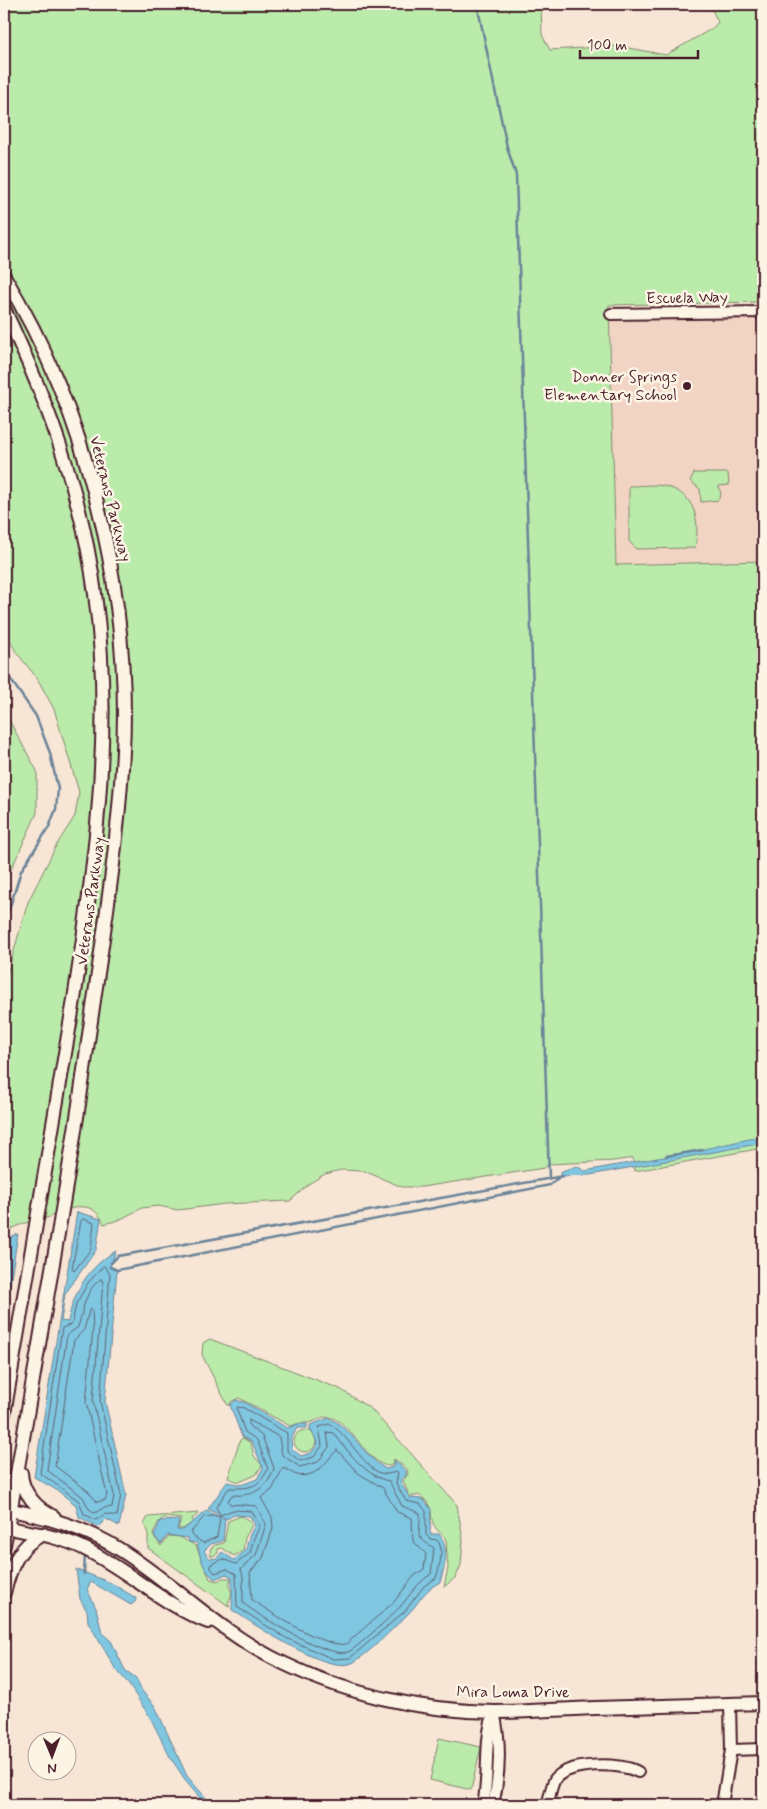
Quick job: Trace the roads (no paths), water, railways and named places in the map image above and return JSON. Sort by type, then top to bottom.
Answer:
[{"type":"main road","name":"Veterans Parkway","points":[[4,276],[20,302],[54,374],[82,449],[106,543],[114,589],[122,673],[124,750],[113,863],[69,1176],[39,1342],[20,1463],[7,1510],[4,1545]]},
{"type":"main road","name":"Veterans Parkway","points":[[4,309],[37,379],[64,457],[84,529],[95,594],[102,675],[104,748],[94,861],[45,1183],[4,1414]]},
{"type":"main road","points":[[20,1463],[25,1490],[47,1514],[65,1523]]},
{"type":"main road","name":"Mira Loma Drive","points":[[7,1510],[65,1523],[82,1529],[132,1558],[220,1626],[278,1660],[353,1690],[410,1704],[494,1712],[763,1703]]},
{"type":"main road","name":"Mira Loma Drive","points":[[5,1527],[43,1534],[74,1544],[100,1557],[186,1614],[220,1626]]},
{"type":"main road","points":[[4,1593],[9,1574],[20,1549],[43,1534]]},
{"type":"street","name":"Escuela Way","points":[[611,314],[763,312]]},
{"type":"street","points":[[722,1805],[730,1750],[730,1704]]},
{"type":"street","points":[[483,1805],[488,1776],[488,1727],[494,1712]]},
{"type":"street","points":[[493,1805],[498,1776],[498,1733],[494,1712]]},
{"type":"street","points":[[730,1750],[763,1749]]},
{"type":"street","points":[[548,1805],[554,1780],[566,1770],[583,1767],[623,1766],[638,1772]]},
{"type":"water","points":[[763,1136],[763,1143],[590,1175],[560,1176],[560,1173],[576,1166],[585,1171],[681,1154]]},
{"type":"water","points":[[77,1212],[101,1219],[96,1250],[65,1294],[61,1321],[68,1322],[78,1290],[90,1272],[106,1257],[116,1251],[110,1267],[117,1270],[105,1401],[126,1495],[119,1526],[106,1519],[98,1527],[79,1517],[76,1505],[58,1491],[34,1477]]},
{"type":"water","points":[[18,1234],[4,1322],[4,1243],[8,1247],[11,1237]]},
{"type":"water","points":[[236,1400],[246,1403],[287,1428],[298,1424],[307,1424],[307,1428],[297,1428],[291,1439],[292,1449],[301,1456],[311,1453],[318,1444],[310,1429],[310,1425],[329,1418],[345,1429],[378,1464],[386,1469],[393,1467],[394,1460],[406,1471],[406,1476],[401,1479],[401,1483],[410,1498],[423,1499],[431,1509],[430,1534],[439,1534],[445,1551],[445,1564],[440,1582],[429,1590],[411,1611],[381,1640],[354,1662],[343,1665],[328,1662],[311,1656],[274,1637],[232,1610],[232,1577],[226,1574],[215,1579],[211,1576],[203,1563],[197,1543],[189,1542],[188,1538],[168,1535],[161,1544],[154,1536],[160,1521],[179,1520],[177,1530],[183,1530],[206,1511],[225,1519],[223,1541],[211,1544],[204,1551],[210,1559],[217,1558],[222,1552],[234,1560],[246,1550],[249,1536],[255,1525],[250,1516],[234,1515],[227,1519],[208,1509],[227,1482],[241,1485],[257,1479],[263,1468],[252,1442],[242,1437],[230,1405]]},
{"type":"water","points":[[76,1569],[111,1583],[136,1598],[136,1601],[131,1605],[91,1582],[87,1589],[96,1608],[102,1633],[111,1641],[125,1670],[136,1678],[142,1691],[155,1706],[187,1776],[212,1805],[206,1805],[188,1784],[170,1757],[151,1719],[127,1682],[115,1668],[88,1622],[87,1611],[80,1599]]},
{"type":"waterway","points":[[477,4],[507,147],[516,175],[549,1178]]},
{"type":"waterway","points":[[4,670],[36,716],[50,753],[58,789],[56,809],[49,827],[21,871],[4,926]]},
{"type":"waterway","points":[[666,1156],[703,1150]]},
{"type":"waterway","points":[[111,1263],[118,1256],[563,1176]]},
{"type":"waterway","points":[[110,1267],[117,1270],[550,1185],[559,1177]]},
{"type":"waterway","points":[[84,1574],[85,1554]]},
{"type":"place","name":"Donner Springs Elementary School","points":[[687,386]]}]
